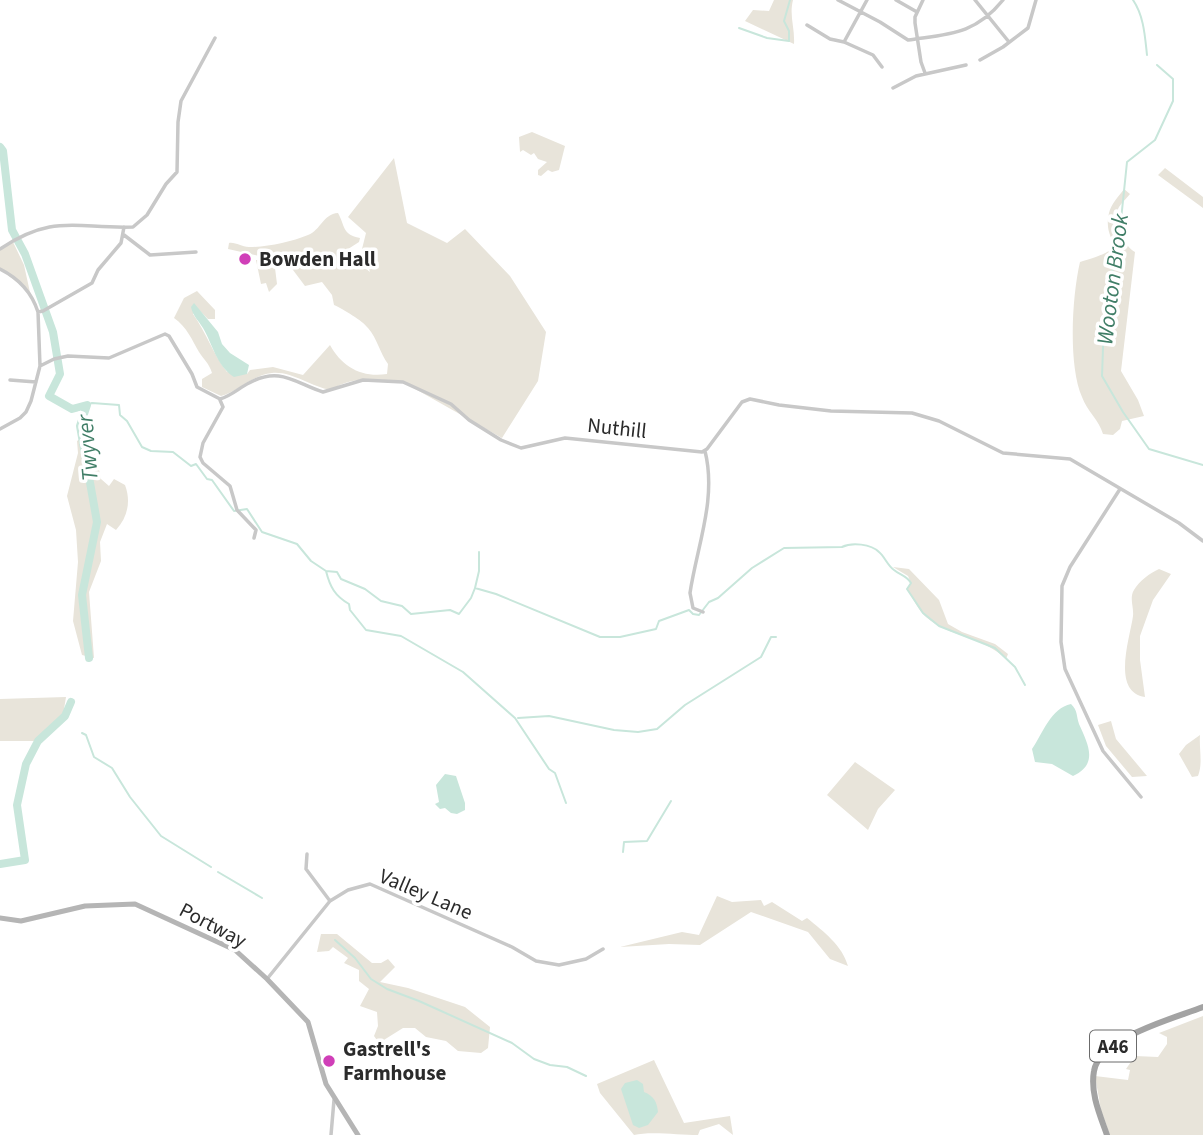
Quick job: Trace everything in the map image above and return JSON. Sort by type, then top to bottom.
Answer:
[{"type":"main road","name":"A46","points":[[1107,1135],[1094,1093],[1094,1068],[1101,1055],[1133,1034],[1203,1007]]},
{"type":"street","points":[[838,0],[880,22],[904,39],[964,31],[1003,0]]},
{"type":"street","points":[[844,42],[867,0]]},
{"type":"street","points":[[896,0],[917,12]]},
{"type":"street","points":[[923,0],[915,23],[925,73]]},
{"type":"street","points":[[975,0],[1009,42]]},
{"type":"street","points":[[980,60],[1028,28],[1036,0]]},
{"type":"street","points":[[807,25],[830,40],[844,42],[873,55],[882,67]]},
{"type":"street","points":[[0,249],[38,230],[62,224],[124,228],[133,227],[147,215],[166,184],[175,176],[181,101],[215,38]]},
{"type":"street","points":[[893,88],[925,73],[966,65]]},
{"type":"street","points":[[38,312],[92,283],[97,271],[116,250],[124,235],[124,228]]},
{"type":"street","points":[[124,235],[150,255],[196,252]]},
{"type":"street","points":[[0,269],[22,284],[38,312],[40,366],[26,412],[0,429]]},
{"type":"street","points":[[40,366],[68,356],[109,358],[165,334],[169,336],[197,387],[220,399],[223,407],[203,443],[201,457],[203,463],[230,486],[237,510],[256,530],[254,538]]},
{"type":"street","name":"Nuthill","points":[[220,399],[252,381],[270,376],[288,377],[323,392],[363,380],[386,380],[403,382],[451,404],[469,420],[514,447],[565,438],[705,451]]},
{"type":"street","points":[[10,380],[36,382]]},
{"type":"street","points":[[704,612],[694,608],[690,593],[709,490],[705,451],[735,410],[746,400],[831,411],[912,413],[939,421],[1003,453],[1070,459],[1179,523],[1203,541]]},
{"type":"street","points":[[1120,489],[1070,567],[1062,586],[1061,642],[1065,669],[1103,751],[1141,797]]},
{"type":"street","points":[[307,855],[306,869],[330,901]]},
{"type":"street","name":"Valley Lane","points":[[267,979],[330,901],[348,890],[370,884],[512,947],[536,961],[559,965],[586,959],[603,949]]},
{"type":"street","name":"Portway","points":[[0,918],[20,921],[85,906],[135,904],[234,950],[267,979],[308,1022],[326,1084],[358,1135]]},
{"type":"street","points":[[331,1135],[334,1100]]},
{"type":"shaded area","points":[[774,0],[793,0],[794,44],[745,21],[753,10],[769,11]]},
{"type":"shaded area","points":[[532,132],[565,146],[559,170],[548,170],[541,176],[538,175],[538,170],[547,162],[538,159],[534,153],[531,155],[523,150],[520,152],[519,137]]},
{"type":"shaded area","points":[[394,158],[407,223],[447,243],[465,229],[510,276],[546,332],[538,381],[502,438],[403,382],[357,380],[331,390],[287,374],[272,373],[258,377],[221,396],[202,387],[202,379],[212,373],[211,370],[186,330],[174,318],[184,298],[197,291],[215,310],[215,319],[208,319],[198,309],[193,314],[227,372],[247,374],[250,370],[273,367],[303,375],[330,345],[340,359],[354,369],[369,374],[387,374],[388,364],[371,332],[357,319],[334,305],[332,295],[322,282],[305,286],[288,260],[274,260],[277,284],[269,292],[266,283],[261,284],[256,260],[259,256],[228,249],[229,243],[256,247],[301,238],[312,233],[329,216],[338,213],[347,232],[360,238],[359,242],[345,251],[370,272],[362,249],[366,233],[348,217]]},
{"type":"shaded area","points":[[1165,168],[1203,197],[1203,208],[1158,175]]},
{"type":"shaded area","points":[[1124,189],[1130,194],[1117,212],[1118,225],[1123,239],[1135,252],[1121,371],[1144,416],[1122,421],[1120,429],[1113,435],[1103,434],[1084,402],[1075,367],[1073,311],[1080,262],[1112,248],[1109,213]]},
{"type":"shaded area","points":[[13,242],[24,265],[31,297],[27,290],[0,269],[0,249]]},
{"type":"shaded area","points":[[194,303],[218,332],[222,344],[230,353],[249,365],[247,374],[234,377],[223,367],[193,313],[191,307]]},
{"type":"shaded area","points":[[84,436],[93,442],[101,479],[109,486],[114,479],[125,485],[128,497],[126,514],[120,525],[116,530],[107,524],[100,542],[101,561],[89,592],[94,658],[82,655],[73,621],[78,562],[76,530],[67,496],[78,453],[77,441]]},
{"type":"shaded area","points":[[893,567],[909,569],[939,600],[948,624],[995,644],[1008,654],[1006,659],[987,646],[945,629],[926,617],[907,589],[911,583],[908,576]]},
{"type":"shaded area","points":[[1159,569],[1171,574],[1153,600],[1140,636],[1145,697],[1135,693],[1128,685],[1125,675],[1133,616],[1132,596],[1142,580]]},
{"type":"shaded area","points":[[66,697],[63,715],[35,741],[0,741],[0,699]]},
{"type":"shaded area","points":[[1071,704],[1076,711],[1089,753],[1086,766],[1073,776],[1052,764],[1035,762],[1032,749],[1058,710]]},
{"type":"shaded area","points":[[1111,721],[1116,739],[1147,776],[1132,777],[1106,746],[1098,725]]},
{"type":"shaded area","points":[[1200,735],[1201,761],[1198,776],[1192,777],[1179,754]]},
{"type":"shaded area","points":[[855,762],[895,790],[878,809],[868,830],[827,795]]},
{"type":"shaded area","points":[[445,774],[456,776],[465,803],[465,810],[457,814],[445,808],[440,809],[435,804],[439,802],[436,785]]},
{"type":"shaded area","points":[[717,896],[732,902],[761,900],[764,906],[772,902],[802,921],[807,918],[837,945],[848,966],[830,959],[808,932],[751,912],[700,945],[620,947],[682,932],[699,935]]},
{"type":"shaded area","points":[[321,934],[337,934],[372,963],[381,963],[388,959],[395,967],[380,982],[408,988],[465,1007],[490,1027],[488,1048],[481,1053],[458,1051],[446,1041],[426,1037],[415,1028],[403,1028],[379,1043],[374,1036],[378,1026],[377,1012],[360,1006],[369,989],[359,981],[359,970],[344,963],[348,958],[333,947],[329,951],[317,952]]},
{"type":"shaded area","points":[[1203,1016],[1203,1135],[1110,1135],[1101,1110],[1095,1076],[1128,1080],[1130,1070],[1126,1069],[1135,1056],[1158,1057],[1167,1044],[1167,1037],[1159,1033]]},
{"type":"shaded area","points":[[654,1060],[684,1123],[730,1116],[733,1135],[719,1124],[700,1130],[698,1135],[634,1135],[600,1093],[597,1084]]},
{"type":"shaded area","points":[[637,1080],[643,1084],[644,1092],[654,1100],[658,1112],[648,1125],[639,1128],[633,1125],[621,1089],[625,1083]]},
{"type":"waterway","points":[[739,28],[767,38],[789,41],[789,31],[784,21],[790,0]]},
{"type":"waterway","name":"Wooton Brook","points":[[1133,0],[1142,20],[1147,55]]},
{"type":"waterway","name":"Wooton Brook","points":[[1157,65],[1173,79],[1173,101],[1155,140],[1127,162],[1121,220],[1104,321],[1102,376],[1149,449],[1203,465]]},
{"type":"waterway","name":"Twyver","points":[[0,147],[3,151],[12,230],[25,254],[53,332],[60,374],[49,396],[72,409],[87,405],[80,426],[97,522],[82,595],[89,658]]},
{"type":"waterway","points":[[87,405],[119,405],[120,415],[127,421],[142,447],[151,451],[173,452],[191,466],[196,464],[207,479],[212,480],[234,511],[247,509],[262,532],[297,544],[311,561],[326,571],[337,572],[341,579],[365,589],[381,601],[402,606],[411,614],[450,610],[459,614],[475,588],[600,637],[620,637],[656,629],[659,621],[689,610],[699,615],[709,602],[718,598],[752,568],[784,548],[861,545],[876,549],[892,568],[911,583],[907,589],[923,613],[939,626],[995,648],[1015,667],[1025,685]]},
{"type":"waterway","points":[[475,588],[479,552]]},
{"type":"waterway","points":[[326,571],[334,590],[349,604],[350,610],[366,630],[401,636],[463,672],[515,718],[549,769],[555,773],[566,803]]},
{"type":"waterway","points":[[518,718],[549,716],[614,730],[638,732],[657,729],[685,705],[761,657],[771,637],[776,637]]},
{"type":"waterway","name":"Twyver","points":[[0,864],[25,860],[17,805],[26,764],[38,741],[65,716],[71,702]]},
{"type":"waterway","points":[[82,733],[86,735],[94,757],[112,768],[130,797],[161,836],[211,867]]},
{"type":"waterway","points":[[623,852],[624,842],[647,841],[671,801]]},
{"type":"waterway","points":[[218,872],[262,898]]},
{"type":"waterway","points":[[335,940],[355,958],[371,979],[387,989],[512,1043],[534,1059],[567,1067],[586,1076]]},
{"type":"place","name":"Bowden Hall","points":[[245,259]]},
{"type":"place","name":"Gastrell's Farmhouse","points":[[329,1061]]}]
